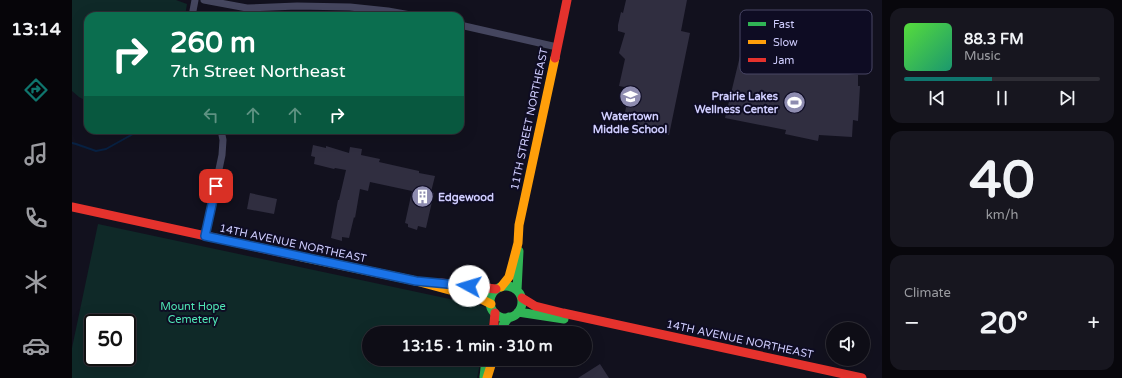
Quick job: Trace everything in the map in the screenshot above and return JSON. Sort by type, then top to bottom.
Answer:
[{"type":"main road","name":"11TH STREET NORTHEAST","points":[[519,294],[519,225],[567,0]]},
{"type":"main road","name":"14TH AVENUE NORTHEAST","points":[[72,207],[416,281],[480,298],[490,304]]},
{"type":"main road","name":"11TH STREET NORTHEAST","points":[[499,288],[508,277],[518,243]]},
{"type":"main road","name":"14TH AVENUE NORTHEAST","points":[[416,281],[499,288]]},
{"type":"main road","points":[[509,286],[519,294],[521,308],[514,316],[504,318],[495,313],[492,309],[490,304],[491,298],[493,293],[499,288],[509,286]]},
{"type":"main road","name":"14TH AVENUE NORTHEAST","points":[[519,294],[535,306],[862,378]]},
{"type":"main road","name":"14TH AVENUE NORTHEAST","points":[[518,312],[571,320],[613,324]]},
{"type":"main road","points":[[493,326],[495,313]]},
{"type":"main road","points":[[503,326],[509,317]]},
{"type":"main road","points":[[484,378],[485,366]]},
{"type":"main road","points":[[487,378],[491,366]]},
{"type":"street","points":[[193,12],[195,0]]},
{"type":"street","points":[[204,0],[247,8],[297,3],[394,12]]},
{"type":"street","points":[[464,27],[557,47]]},
{"type":"street","points":[[205,236],[222,155],[222,134]]},
{"type":"green space","points":[[72,0],[176,0],[187,4],[186,12],[84,12],[84,100],[72,91]]},
{"type":"green space","name":"Mount Hope Cemetery","points":[[98,224],[492,308],[488,326],[362,326],[362,366],[480,366],[477,378],[72,378],[72,348]]},
{"type":"building","points":[[626,0],[687,0],[681,31],[690,33],[669,135],[640,129],[641,126],[637,125],[638,120],[624,117],[630,88],[619,86],[625,59],[619,53],[625,33],[618,31],[618,25]]},
{"type":"building","name":"Prairie Lakes Wellness Center","points":[[740,56],[740,74],[858,75],[858,86],[860,86],[858,121],[853,120],[852,137],[819,135],[818,141],[785,134],[786,130],[725,118]]},
{"type":"building","name":"Edgewood","points":[[313,145],[326,148],[326,146],[349,153],[350,147],[362,149],[361,155],[380,159],[379,162],[435,176],[431,192],[434,193],[426,228],[418,226],[417,230],[408,227],[408,224],[405,223],[412,191],[370,182],[368,191],[360,189],[355,218],[354,217],[349,238],[342,237],[342,241],[331,238],[338,200],[346,170],[334,169],[314,164],[315,157],[311,156]]},
{"type":"building","points":[[250,193],[277,199],[274,214],[247,209]]},
{"type":"building","points":[[600,364],[609,378],[578,378]]},
{"type":"waterway","points":[[72,143],[96,151],[106,149],[133,134]]},
{"type":"traffic: fast","points":[[517,290],[519,251]]},
{"type":"traffic: fast","points":[[506,286],[512,287],[519,293],[522,302],[521,308],[515,315],[506,318],[500,317],[493,311],[490,302],[491,296],[497,289],[506,286]]},
{"type":"traffic: fast","points":[[518,312],[564,319]]},
{"type":"traffic: fast","points":[[503,326],[509,317]]},
{"type":"traffic: fast","points":[[484,377],[485,366]]},
{"type":"traffic: slow","points":[[501,287],[509,277],[518,243],[519,225],[555,58]]},
{"type":"traffic: slow","points":[[293,255],[416,281],[479,298],[491,304]]},
{"type":"traffic: slow","points":[[487,378],[491,366]]},
{"type":"traffic: jam","points":[[555,58],[567,0]]},
{"type":"traffic: jam","points":[[72,207],[293,255]]},
{"type":"traffic: jam","points":[[441,283],[496,289]]},
{"type":"traffic: jam","points":[[522,298],[535,306],[563,313],[862,378]]},
{"type":"traffic: jam","points":[[494,326],[495,313]]},
{"type":"place","name":"Watertown Middle School","points":[[630,96]]},
{"type":"place","name":"Prairie Lakes Wellness Center","points":[[794,102]]},
{"type":"place","name":"Edgewood","points":[[422,197]]},
{"type":"route","points":[[216,186],[205,236],[379,274],[416,281],[469,286]]}]
